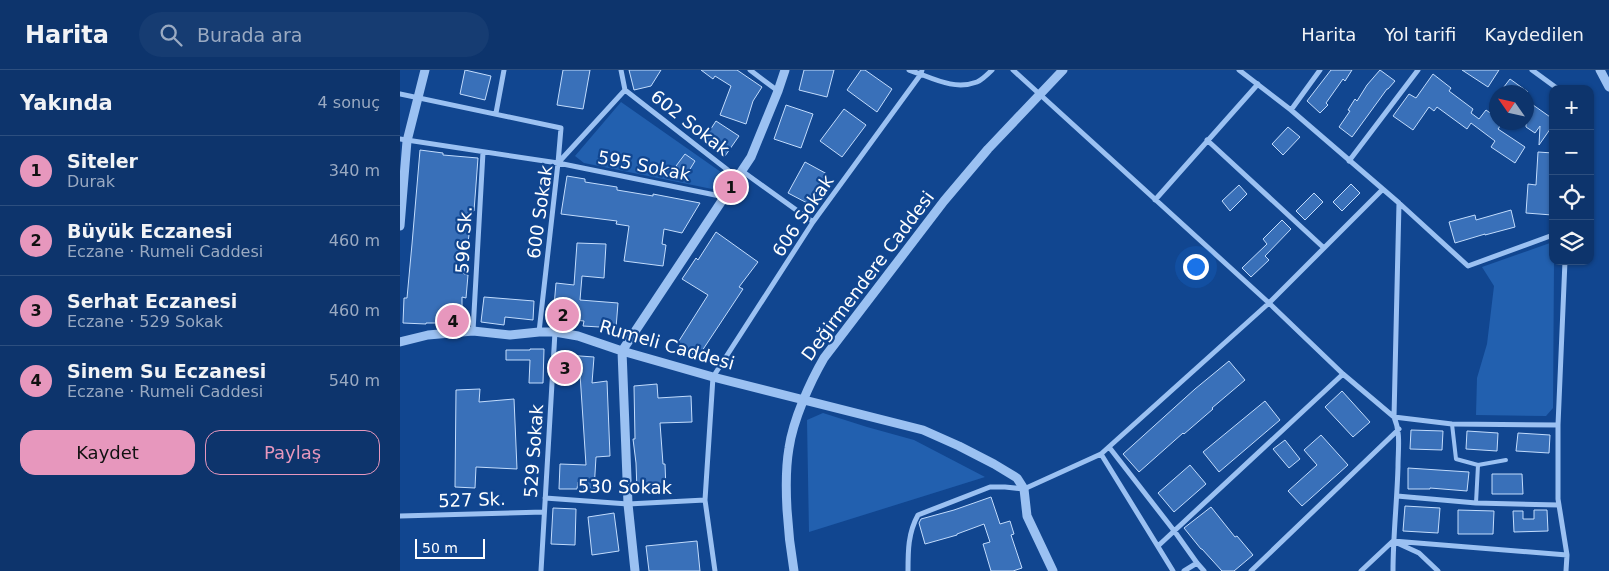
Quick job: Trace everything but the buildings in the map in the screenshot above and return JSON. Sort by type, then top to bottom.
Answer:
[{"type":"street","points":[[400,226],[404,140],[418,99],[425,70]]},
{"type":"street","points":[[496,114],[504,70]]},
{"type":"street","points":[[621,70],[625,90]]},
{"type":"street","points":[[750,70],[778,91]]},
{"type":"street","points":[[635,571],[628,504],[622,351],[751,157],[785,70]]},
{"type":"street","points":[[908,70],[922,72],[933,80],[956,86],[978,82],[992,70]]},
{"type":"street","points":[[1013,70],[1269,303],[1343,374],[1394,417],[1452,424],[1558,425]]},
{"type":"street","name":"Değirmendere Caddesi","points":[[794,571],[790,546],[787,484],[789,448],[795,422],[813,377],[824,358],[944,201],[988,149],[1063,70]]},
{"type":"street","points":[[1239,70],[1291,110],[1399,203],[1468,266],[1549,236]]},
{"type":"street","points":[[1291,110],[1320,70]]},
{"type":"street","points":[[1349,160],[1418,70]]},
{"type":"street","points":[[1532,70],[1553,85]]},
{"type":"street","points":[[1600,70],[1609,87]]},
{"type":"street","name":"606 Sokak","points":[[713,377],[814,222],[922,72]]},
{"type":"street","points":[[1155,200],[1258,84]]},
{"type":"street","name":"600 Sokak","points":[[539,332],[558,163],[625,90]]},
{"type":"street","name":"602 Sokak","points":[[625,90],[740,174],[814,222]]},
{"type":"street","points":[[400,94],[560,128],[558,163]]},
{"type":"street","name":"595 Sokak","points":[[404,140],[558,163],[725,197]]},
{"type":"street","points":[[1207,140],[1324,248]]},
{"type":"street","name":"596 Sk.","points":[[473,331],[484,152]]},
{"type":"street","points":[[908,571],[909,537],[918,515],[990,487],[1024,489],[1101,454],[1269,303],[1382,190]]},
{"type":"street","points":[[1393,571],[1399,430],[1394,417],[1399,203]]},
{"type":"street","points":[[1565,265],[1558,425],[1558,505],[1567,554],[1566,571]]},
{"type":"street","name":"Rumeli Caddesi","points":[[400,342],[428,335],[473,331],[510,335],[555,332],[578,336],[622,351],[713,377],[923,430],[994,464],[1017,478],[1024,489]]},
{"type":"street","name":"529 Sokak","points":[[541,571],[555,332]]},
{"type":"street","points":[[1158,546],[1343,374]]},
{"type":"street","points":[[713,377],[705,500],[714,571]]},
{"type":"street","points":[[1251,571],[1399,430]]},
{"type":"street","points":[[1109,447],[1204,571]]},
{"type":"street","points":[[1101,454],[1173,571]]},
{"type":"street","points":[[1024,489],[1028,516],[1052,571]]},
{"type":"street","points":[[1397,496],[1476,503],[1558,505]]},
{"type":"street","name":"530 Sokak","points":[[545,498],[628,504],[705,500]]},
{"type":"street","name":"527 Sk.","points":[[400,516],[544,512]]},
{"type":"street","points":[[1361,571],[1393,541],[1567,554]]},
{"type":"street","points":[[1393,541],[1419,553],[1438,571]]},
{"type":"street","points":[[1184,571],[1197,563]]},
{"type":"lane","points":[[1452,424],[1456,459],[1478,465],[1506,460]]},
{"type":"lane","points":[[1476,503],[1478,465]]},
{"type":"shaded area","points":[[621,102],[728,177],[717,190],[584,163],[575,156]]},
{"type":"shaded area","points":[[1549,243],[1549,265],[1554,265],[1553,408],[1546,416],[1476,415],[1477,378],[1487,344],[1494,286],[1482,267]]},
{"type":"shaded area","points":[[823,413],[914,440],[985,477],[809,532],[807,420]]},
{"type":"place","name":"Siteler","points":[[731,187]]},
{"type":"place","name":"Büyük Eczanesi","points":[[563,315]]},
{"type":"place","name":"Sinem Su Eczanesi","points":[[453,321]]},
{"type":"place","name":"Serhat Eczanesi","points":[[565,368]]}]
